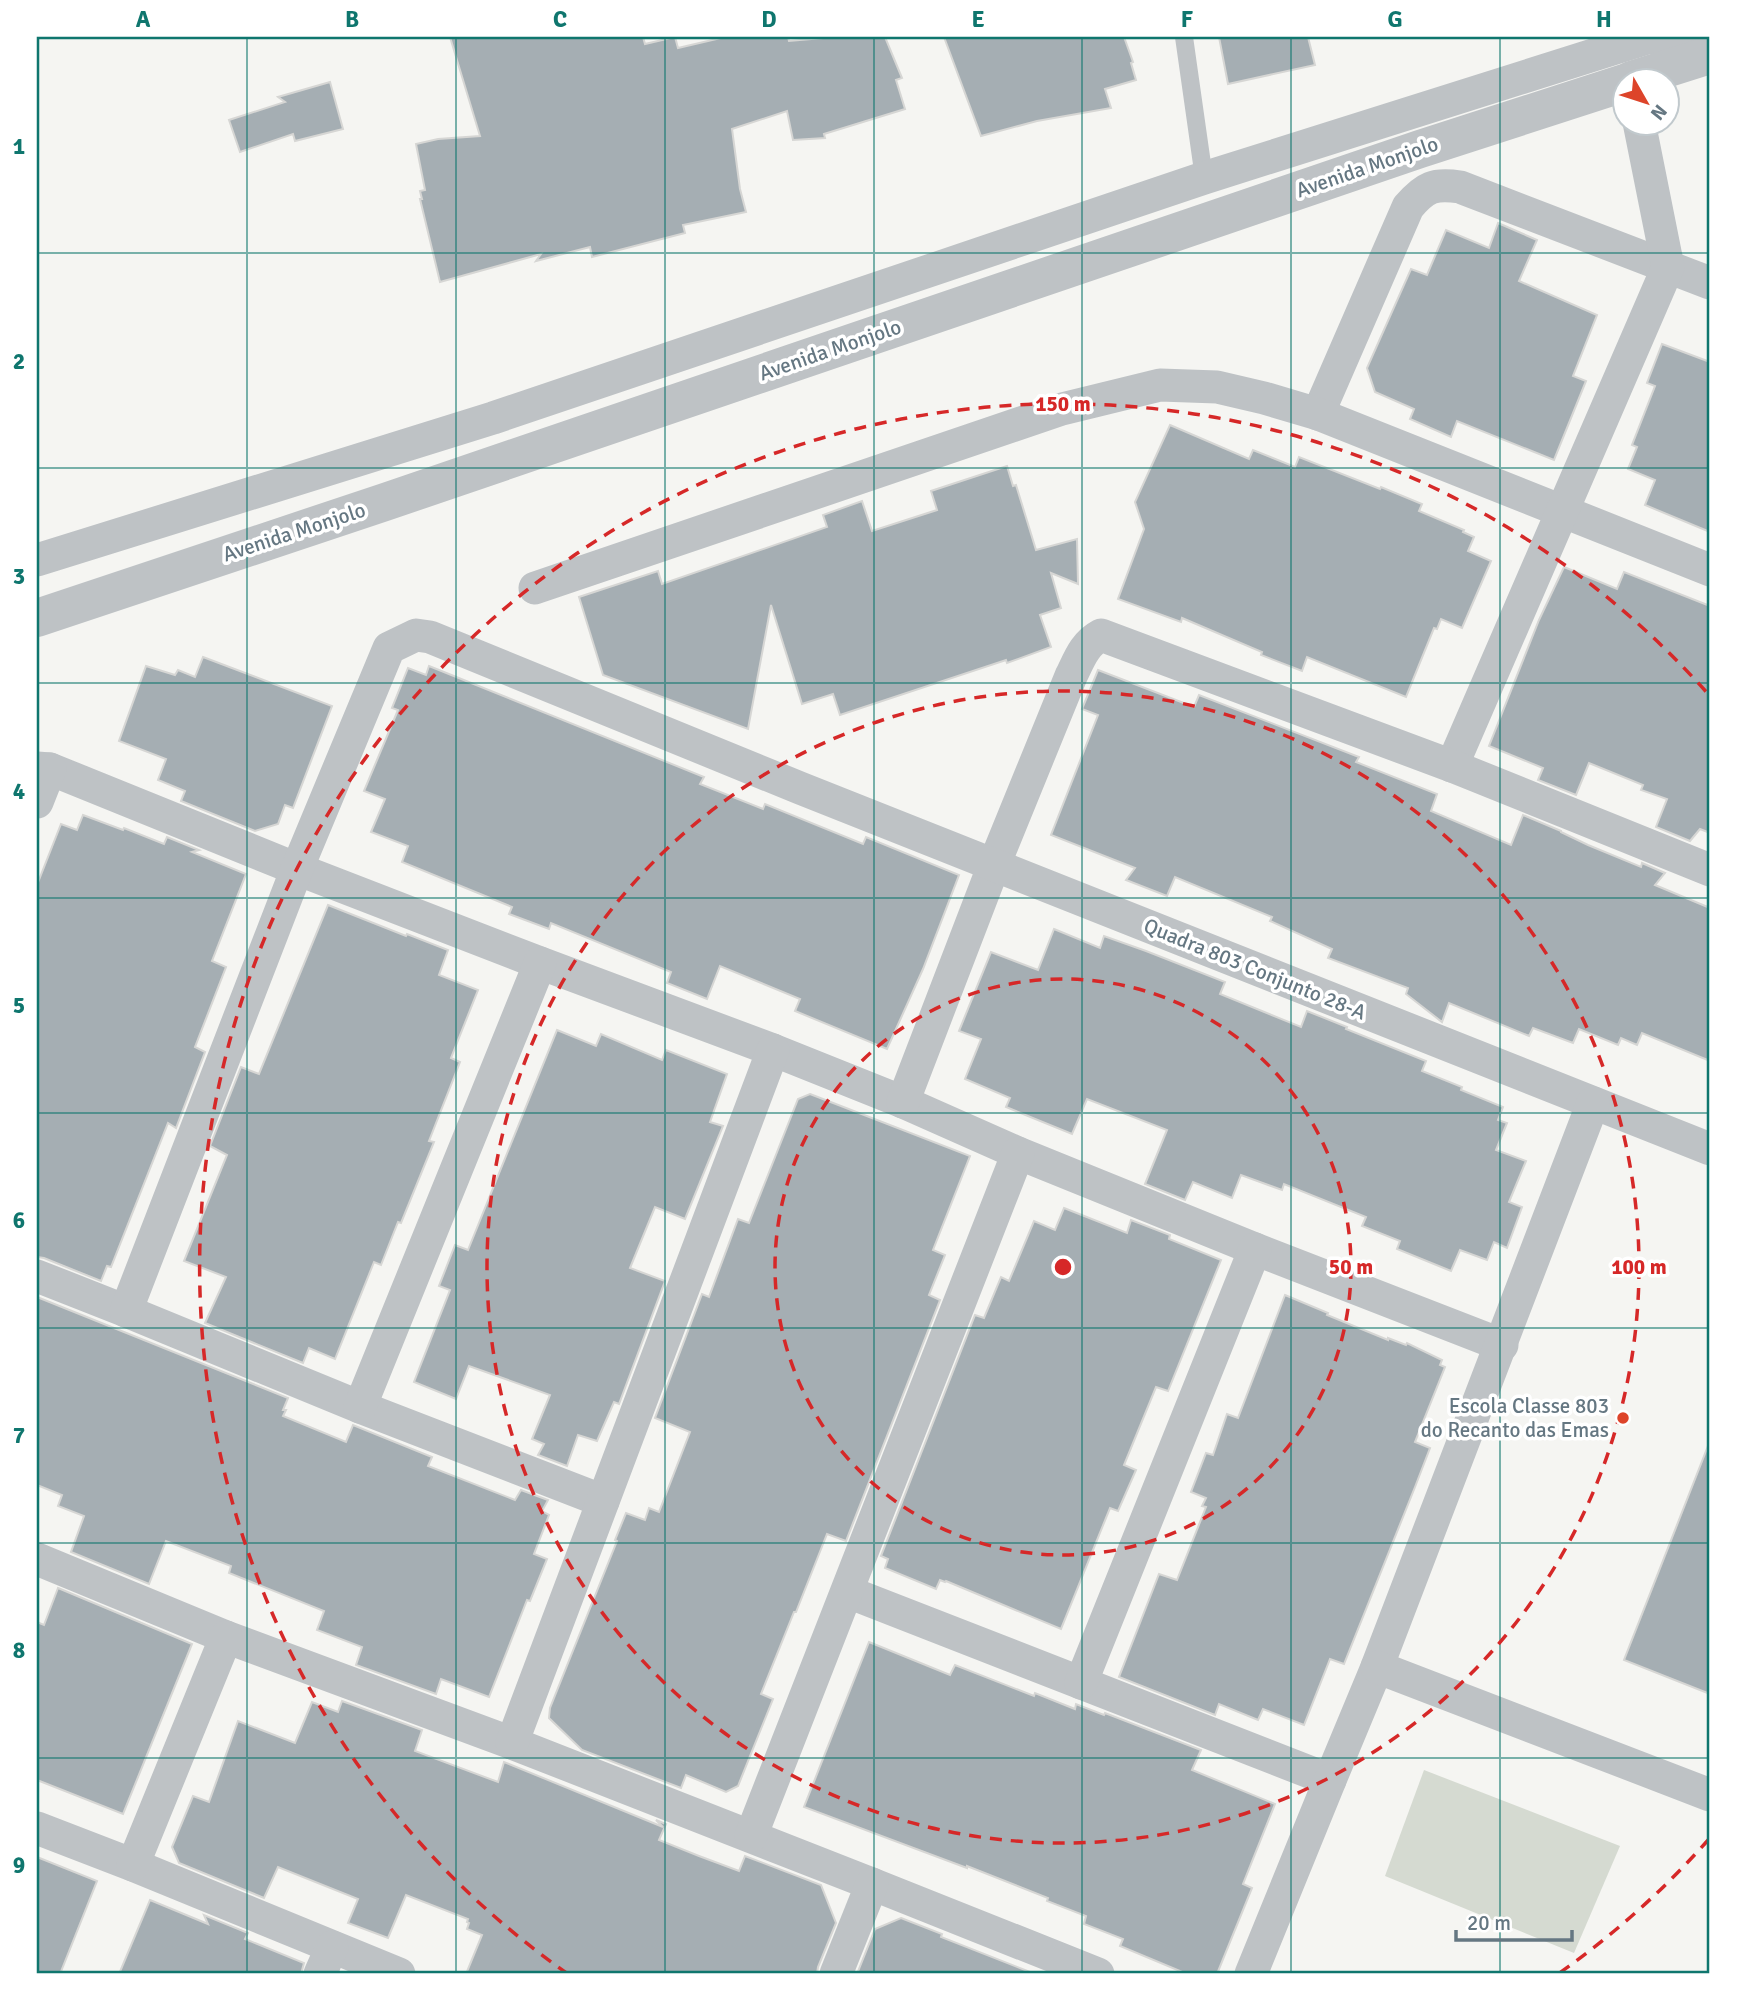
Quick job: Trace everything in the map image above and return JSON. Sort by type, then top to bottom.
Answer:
[{"type":"street","points":[[37,560],[493,418],[1204,178],[1647,38],[1682,39],[1709,55]]},
{"type":"street","points":[[1675,66],[1709,55]]},
{"type":"street","name":"Avenida Monjolo","points":[[37,618],[1420,149],[1610,88]]},
{"type":"street","points":[[1452,766],[1668,267],[1642,136]]},
{"type":"street","points":[[1318,414],[1408,207],[1418,195],[1442,184],[1460,187],[1710,284]]},
{"type":"street","points":[[535,587],[1062,409],[1160,385],[1217,387],[1318,414],[1710,570]]},
{"type":"street","name":"Quadra 803 Conjunto 28-A","points":[[126,1311],[297,869],[389,648],[416,635],[430,637],[800,788],[1710,1149]]},
{"type":"street","points":[[902,1102],[1071,676],[1085,648],[1101,635],[1452,766],[1710,870]]},
{"type":"street","points":[[37,802],[44,768],[540,963],[774,1050],[1018,1153],[1502,1345]]},
{"type":"street","points":[[360,1407],[540,963]]},
{"type":"street","points":[[512,1743],[774,1050]]},
{"type":"street","points":[[1251,1974],[1377,1667],[1593,1103]]},
{"type":"street","points":[[751,1836],[1018,1153]]},
{"type":"street","points":[[1081,1683],[1255,1249]]},
{"type":"street","points":[[37,1276],[360,1407],[603,1501]]},
{"type":"street","points":[[37,1559],[226,1637],[512,1743],[1098,1974]]},
{"type":"street","points":[[848,1592],[1330,1780]]},
{"type":"street","points":[[133,1866],[226,1637]]},
{"type":"street","points":[[1377,1667],[1710,1795]]},
{"type":"street","points":[[37,1828],[133,1866],[326,1960],[398,1974]]},
{"type":"street","points":[[836,1974],[872,1884]]},
{"type":"lane","points":[[1184,37],[1204,178]]},
{"type":"shaded area","points":[[1424,1770],[1620,1846],[1574,1953],[1385,1876]]},
{"type":"building","points":[[450,37],[643,37],[645,44],[675,37],[678,48],[725,37],[788,37],[789,41],[885,37],[902,78],[896,80],[905,109],[824,134],[825,138],[793,140],[787,111],[732,129],[746,212],[683,225],[685,233],[592,257],[590,247],[536,261],[541,254],[440,282],[420,199],[420,191],[425,190],[416,144],[438,139],[480,136]]},
{"type":"building","points":[[944,37],[1124,37],[1136,80],[1105,89],[1111,108],[1037,121],[981,136]]},
{"type":"building","points":[[1219,37],[1308,37],[1315,65],[1228,84]]},
{"type":"building","points":[[330,82],[343,129],[295,141],[293,134],[240,152],[229,120],[285,102],[278,97]]},
{"type":"building","points":[[1498,223],[1537,240],[1519,281],[1597,315],[1573,376],[1586,381],[1554,460],[1457,421],[1451,437],[1410,419],[1414,409],[1375,392],[1367,368],[1411,269],[1427,275],[1446,230],[1489,248]]},
{"type":"building","points":[[1662,344],[1710,362],[1710,532],[1645,505],[1655,480],[1628,469],[1637,447],[1632,445],[1655,386],[1647,383]]},
{"type":"building","points":[[1170,425],[1249,459],[1253,450],[1295,467],[1299,457],[1380,489],[1381,487],[1422,504],[1419,511],[1474,537],[1468,551],[1491,561],[1462,628],[1441,619],[1437,629],[1434,628],[1406,697],[1307,657],[1302,671],[1182,618],[1181,622],[1118,599],[1144,529],[1135,502]]},
{"type":"building","points":[[1007,466],[1013,486],[1016,485],[1036,550],[1077,539],[1078,584],[1051,573],[1061,608],[1040,615],[1051,647],[840,715],[833,694],[802,704],[771,605],[748,729],[603,675],[579,597],[658,571],[662,584],[827,527],[823,515],[862,501],[872,531],[937,510],[931,491]]},
{"type":"building","points":[[1564,567],[1617,589],[1624,572],[1710,606],[1710,833],[1700,829],[1690,841],[1656,827],[1667,799],[1641,790],[1643,785],[1589,763],[1576,795],[1538,780],[1543,768],[1489,746],[1539,620]]},
{"type":"building","points":[[203,657],[332,706],[293,808],[285,805],[278,824],[255,831],[181,801],[185,791],[158,780],[166,759],[119,741],[146,666],[175,675],[178,670],[195,677]]},
{"type":"building","points":[[429,666],[704,777],[700,784],[763,809],[765,804],[863,844],[866,837],[959,875],[923,969],[887,1049],[795,1011],[800,999],[720,966],[707,999],[667,983],[671,972],[551,923],[549,929],[509,914],[512,907],[402,862],[408,846],[371,832],[385,799],[364,791],[398,710],[392,708],[408,668],[426,675]]},
{"type":"building","points":[[1098,670],[1194,707],[1199,695],[1359,757],[1356,762],[1437,794],[1431,811],[1511,845],[1523,815],[1641,867],[1642,863],[1665,873],[1655,885],[1710,908],[1710,1061],[1642,1033],[1637,1045],[1621,1038],[1618,1045],[1579,1029],[1573,1043],[1533,1028],[1529,1036],[1449,1003],[1442,1022],[1406,994],[1408,988],[1328,958],[1332,949],[1270,921],[1272,917],[1175,877],[1167,896],[1126,880],[1135,868],[1051,835],[1098,715],[1082,709]]},
{"type":"building","points":[[83,815],[164,844],[167,837],[199,850],[192,852],[246,874],[212,961],[226,967],[195,1047],[205,1052],[176,1128],[168,1123],[111,1267],[107,1266],[101,1281],[37,1257],[37,885],[61,824],[77,830]]},
{"type":"building","points":[[328,905],[448,950],[439,975],[478,990],[451,1058],[460,1062],[429,1141],[434,1142],[401,1223],[398,1222],[381,1265],[374,1262],[335,1359],[309,1348],[303,1363],[205,1323],[226,1277],[184,1261],[227,1155],[210,1146],[241,1067],[259,1074]]},
{"type":"building","points":[[1054,929],[1100,948],[1104,936],[1225,982],[1220,994],[1301,1027],[1307,1011],[1426,1061],[1422,1071],[1503,1107],[1498,1120],[1507,1123],[1496,1150],[1526,1161],[1509,1202],[1522,1207],[1507,1248],[1494,1242],[1487,1260],[1460,1250],[1451,1271],[1397,1249],[1400,1241],[1362,1226],[1366,1217],[1284,1184],[1282,1190],[1241,1175],[1232,1198],[1193,1182],[1185,1200],[1145,1184],[1167,1130],[1087,1099],[1072,1134],[1006,1107],[1010,1098],[965,1079],[981,1039],[959,1031],[991,952],[1038,970]]},
{"type":"building","points":[[557,1030],[596,1046],[601,1034],[662,1060],[666,1050],[727,1074],[710,1122],[723,1126],[685,1219],[655,1207],[630,1268],[665,1281],[619,1404],[614,1402],[597,1441],[578,1435],[567,1466],[538,1455],[544,1444],[532,1439],[550,1395],[469,1366],[456,1399],[414,1382],[450,1290],[439,1286],[455,1245],[468,1250]]},
{"type":"building","points":[[810,1094],[970,1156],[933,1250],[945,1255],[929,1295],[940,1300],[846,1541],[827,1534],[794,1612],[761,1694],[773,1699],[738,1786],[726,1792],[686,1775],[681,1788],[582,1750],[549,1718],[550,1708],[626,1513],[645,1520],[649,1508],[659,1512],[690,1432],[655,1418],[702,1294],[709,1297],[738,1219],[749,1223],[798,1099]]},
{"type":"building","points":[[1064,1208],[1127,1233],[1131,1220],[1170,1235],[1169,1239],[1221,1260],[1168,1391],[1156,1387],[1124,1465],[1136,1470],[1118,1511],[1110,1508],[1061,1629],[946,1581],[940,1580],[936,1589],[885,1568],[888,1559],[881,1556],[975,1315],[984,1318],[1001,1277],[1009,1281],[1034,1221],[1055,1230]]},
{"type":"building","points":[[1285,1295],[1388,1340],[1406,1345],[1407,1343],[1442,1360],[1440,1365],[1445,1367],[1415,1442],[1430,1448],[1415,1487],[1344,1664],[1330,1659],[1304,1725],[1263,1709],[1258,1720],[1219,1704],[1215,1715],[1119,1677],[1159,1574],[1177,1580],[1206,1507],[1202,1506],[1206,1498],[1191,1492],[1206,1453],[1213,1455],[1227,1414],[1238,1418]]},
{"type":"building","points":[[37,1297],[288,1398],[283,1416],[346,1442],[353,1425],[432,1457],[428,1466],[515,1500],[521,1490],[548,1500],[542,1511],[549,1515],[534,1554],[547,1559],[530,1601],[527,1600],[489,1697],[441,1679],[436,1694],[356,1665],[362,1647],[317,1630],[324,1611],[229,1573],[231,1566],[166,1541],[149,1584],[71,1552],[84,1516],[58,1506],[62,1495],[37,1485]]},
{"type":"building","points":[[1710,1446],[1710,1694],[1624,1660]]},
{"type":"building","points":[[58,1588],[192,1644],[123,1814],[37,1780],[37,1622],[44,1625]]},
{"type":"building","points":[[869,1642],[950,1675],[955,1665],[1034,1696],[1035,1693],[1075,1709],[1076,1704],[1104,1715],[1105,1713],[1201,1750],[1192,1770],[1275,1804],[1243,1884],[1252,1888],[1217,1974],[1187,1974],[1120,1946],[1123,1939],[1084,1924],[1086,1916],[1047,1901],[1048,1898],[804,1807]]},
{"type":"building","points":[[342,1701],[422,1730],[415,1751],[498,1782],[504,1762],[663,1827],[656,1820],[666,1824],[659,1840],[699,1856],[739,1871],[745,1856],[821,1885],[836,1923],[817,1974],[466,1974],[482,1935],[467,1929],[468,1919],[406,1895],[388,1938],[348,1923],[358,1899],[278,1867],[264,1898],[179,1863],[172,1847],[193,1796],[209,1802],[238,1721],[295,1743],[312,1702],[338,1712]]},
{"type":"building","points":[[37,1857],[97,1881],[60,1974],[37,1974]]},
{"type":"building","points":[[150,1900],[208,1924],[204,1915],[248,1933],[245,1939],[304,1963],[301,1974],[119,1974]]},
{"type":"building","points":[[901,1918],[1030,1974],[857,1974],[875,1929]]},
{"type":"place","name":"Escola Classe 803 do Recanto das Emas","points":[[1623,1418]]}]
